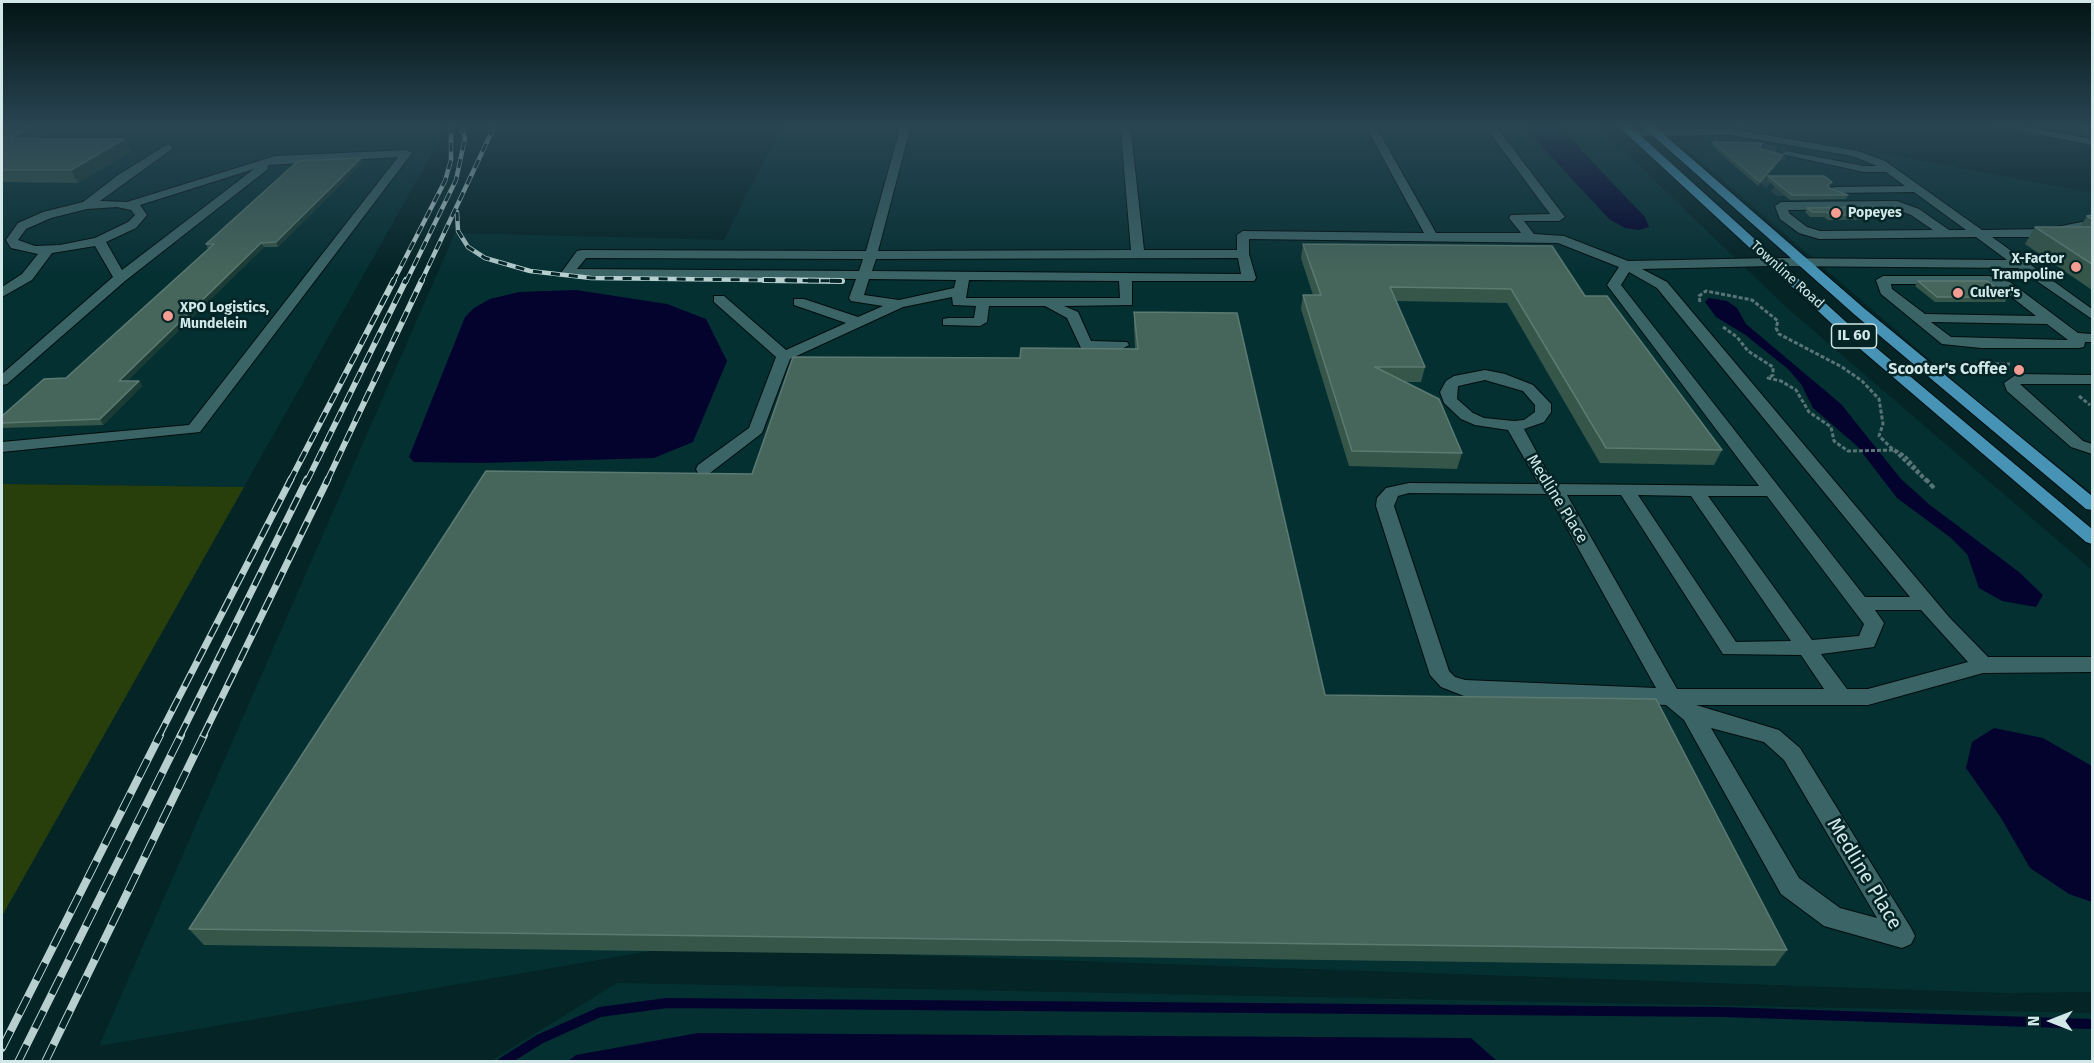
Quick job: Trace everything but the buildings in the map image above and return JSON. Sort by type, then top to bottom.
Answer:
[{"type":"main road","name":"Townline Road","points":[[1676,175],[1859,340],[2092,538]]},
{"type":"main road","name":"Townline Road","points":[[1702,175],[1804,264],[2092,505]]},
{"type":"street","points":[[87,205],[126,175]]},
{"type":"street","points":[[2,226],[22,226],[54,213],[87,205],[128,204],[224,175]]},
{"type":"street","points":[[2,381],[120,278],[255,175]]},
{"type":"street","points":[[2,447],[194,429],[390,175]]},
{"type":"street","points":[[893,175],[871,255],[856,298],[899,304]]},
{"type":"street","points":[[1130,175],[1138,254]]},
{"type":"street","points":[[1398,175],[1432,236]]},
{"type":"street","points":[[1527,175],[1559,217],[1515,218],[1530,237]]},
{"type":"street","points":[[1897,175],[2092,315]]},
{"type":"street","points":[[1834,189],[1917,189]]},
{"type":"street","points":[[22,226],[12,240],[15,245],[23,249],[48,250],[99,241],[118,233],[138,220],[139,210],[128,204]]},
{"type":"street","points":[[1945,233],[1915,212],[1897,205],[1781,206],[1784,216],[1803,230],[1819,236],[2046,233],[2092,225]]},
{"type":"street","points":[[1243,254],[582,254],[568,273],[1249,278],[1243,254],[1243,235],[1560,239],[1626,265],[1662,285],[1926,603],[1983,665]]},
{"type":"street","points":[[99,241],[120,278]]},
{"type":"street","points":[[2,293],[27,277],[48,250]]},
{"type":"street","points":[[1626,265],[1772,262],[2020,264]]},
{"type":"street","points":[[1626,265],[1614,285],[1874,623],[1867,642],[1806,648],[1730,649],[1627,491]]},
{"type":"street","points":[[963,276],[958,302],[1127,302],[1125,277]]},
{"type":"street","points":[[1883,280],[1989,280],[2005,285],[2050,320],[2074,337],[2079,344],[1981,344],[1947,341],[1886,291],[1883,280]]},
{"type":"street","points":[[704,469],[756,430],[784,356],[899,304],[960,291]]},
{"type":"street","points":[[719,299],[784,356]]},
{"type":"street","points":[[799,302],[858,322]]},
{"type":"street","points":[[948,322],[980,322],[983,302]]},
{"type":"street","points":[[1041,302],[1072,315],[1086,345],[1122,345]]},
{"type":"street","points":[[1924,320],[1925,318],[2050,320]]},
{"type":"street","points":[[2074,337],[2092,338]]},
{"type":"street","points":[[1485,375],[1515,381],[1528,388],[1543,404],[1543,412],[1538,419],[1528,424],[1514,426],[1481,422],[1467,416],[1449,400],[1448,392],[1451,384],[1465,377],[1485,375]]},
{"type":"street","points":[[2092,379],[2017,379],[2012,383],[2012,388],[2078,444],[2092,449]]},
{"type":"street","name":"Medline Place","points":[[1514,426],[1542,477],[1562,500],[1671,697],[1692,714],[1790,886],[1833,918],[1902,936],[1792,754],[1771,736],[1692,714]]},
{"type":"street","points":[[1772,491],[1553,491],[1409,488],[1392,492],[1386,498],[1385,506],[1440,675],[1448,682],[1464,688],[1671,697],[1868,697],[1983,665],[2092,665]]},
{"type":"street","points":[[1696,491],[1841,697]]},
{"type":"street","points":[[1860,604],[1926,603]]},
{"type":"path","points":[[1700,305],[1699,296],[1707,291],[1719,291],[1752,300],[1778,321],[1776,328],[1779,334],[1842,367],[1862,381],[1879,399],[1883,424],[1879,436],[1895,450],[1934,488],[1905,456],[1895,450],[1848,450],[1834,441],[1831,427],[1809,412],[1796,390],[1781,381],[1768,378],[1773,375],[1773,367],[1748,351],[1737,337],[1721,325]]},
{"type":"shaded area","points":[[2,175],[420,175],[244,487],[2,484]]},
{"type":"shaded area","points":[[757,175],[1649,175],[1785,306],[2092,570],[2092,992],[2006,993],[674,947],[99,1046],[455,233],[724,240]]},
{"type":"shaded area","points":[[1568,175],[1604,175],[1645,217],[1649,227],[1639,230],[1625,228],[1609,219]]},
{"type":"shaded area","points":[[1716,175],[1995,175],[2092,193],[2092,493],[1989,411]]},
{"type":"shaded area","points":[[576,290],[667,304],[706,319],[727,361],[693,442],[654,458],[481,463],[414,462],[409,457],[465,317],[474,308],[490,299],[519,292]]},
{"type":"shaded area","points":[[1709,298],[1727,301],[1737,308],[1746,324],[1841,404],[1901,479],[1930,505],[2019,572],[2043,595],[2036,607],[2002,601],[1979,588],[1967,554],[1951,538],[1897,498],[1857,446],[1813,408],[1801,384],[1788,369],[1744,334],[1716,317],[1705,302]]},
{"type":"shaded area","points":[[1994,728],[2043,738],[2092,766],[2092,902],[2069,894],[2030,868],[2001,818],[1966,768],[1972,742]]},
{"type":"shaded area","points":[[617,983],[2092,1013],[2092,1062],[489,1062]]},
{"type":"shaded area","points":[[698,1033],[1471,1038],[1497,1061],[568,1061],[576,1055]]},
{"type":"green space","points":[[2,484],[244,487],[2,916]]},
{"type":"waterway","points":[[503,1062],[540,1039],[600,1012],[667,1003],[1722,1012],[2092,1024]]},
{"type":"tunnel","points":[[1759,175],[1779,190],[1800,190]]},
{"type":"railway","points":[[393,282],[447,175]]},
{"type":"railway","points":[[406,282],[457,175]]},
{"type":"railway","points":[[421,282],[472,175]]},
{"type":"railway","points":[[457,212],[458,231],[468,247],[485,258],[530,271],[591,278],[842,281],[764,280]]},
{"type":"railway","points":[[290,481],[394,280]]},
{"type":"railway","points":[[307,481],[406,280]]},
{"type":"railway","points":[[327,481],[422,280]]},
{"type":"railway","points":[[159,736],[291,479]]},
{"type":"railway","points":[[180,736],[307,479]]},
{"type":"railway","points":[[203,736],[328,479]]},
{"type":"railway","points":[[2,1048],[160,735]]},
{"type":"railway","points":[[18,1062],[181,735]]},
{"type":"railway","points":[[45,1062],[204,735]]},
{"type":"place","name":"Popeyes","points":[[1836,213]]},
{"type":"place","name":"X-Factor Trampoline","points":[[2076,267]]},
{"type":"place","name":"Culver's","points":[[1958,293]]},
{"type":"place","name":"XPO Logistics, Mundelein","points":[[168,316]]},
{"type":"place","name":"Scooter's Coffee","points":[[2019,370]]}]
